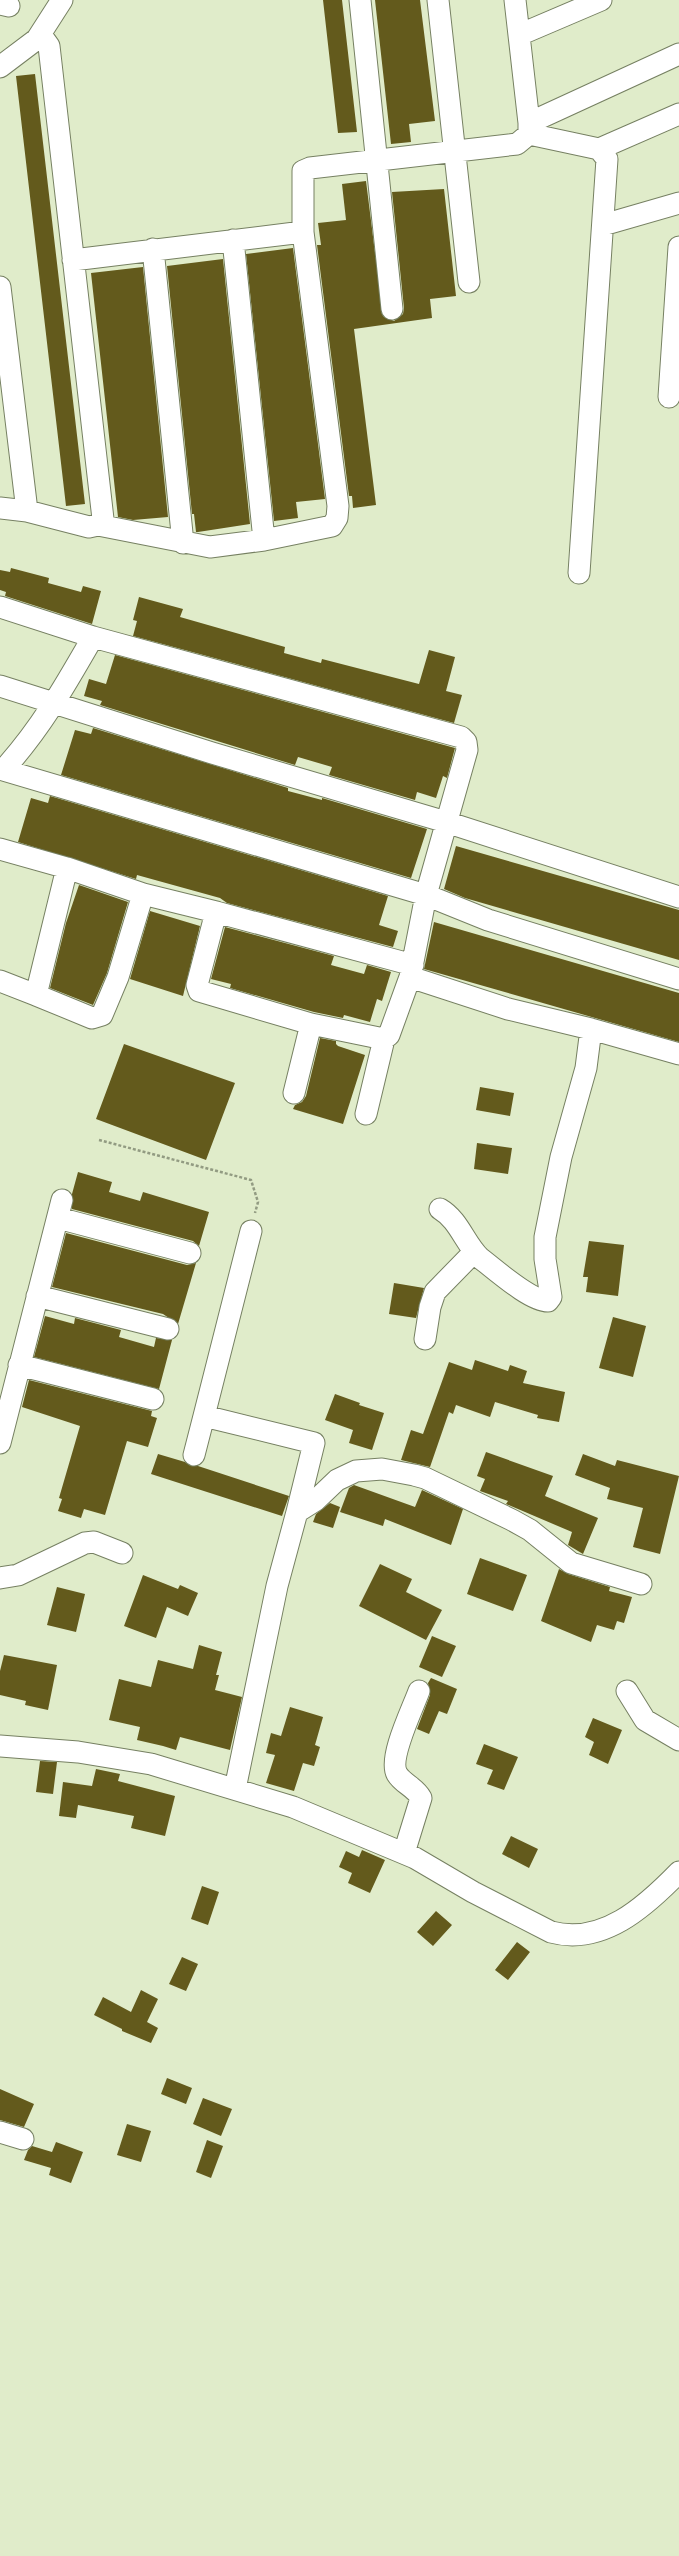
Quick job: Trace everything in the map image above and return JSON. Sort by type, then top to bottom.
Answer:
[{"type":"street","points":[[0,67],[37,39],[62,0]]},
{"type":"street","points":[[360,0],[392,309]]},
{"type":"street","points":[[438,0],[469,282]]},
{"type":"street","points":[[515,0],[519,35],[535,131]]},
{"type":"street","points":[[519,35],[599,0]]},
{"type":"street","points":[[37,39],[44,39],[49,46],[103,519],[98,525]]},
{"type":"street","points":[[0,508],[27,512],[89,527],[98,525],[183,543],[210,547],[264,540],[332,526],[337,518],[338,506],[304,232],[303,171],[310,168],[517,144],[535,131],[679,54]]},
{"type":"street","points":[[535,131],[577,145],[599,149],[679,114]]},
{"type":"street","points":[[579,573],[607,159],[599,149]]},
{"type":"street","points":[[603,225],[679,203]]},
{"type":"street","points":[[73,260],[153,249],[304,232]]},
{"type":"street","points":[[233,240],[264,540]]},
{"type":"street","points":[[153,249],[183,543]]},
{"type":"street","points":[[669,397],[679,258]]},
{"type":"street","points":[[0,287],[27,512]]},
{"type":"street","points":[[0,607],[93,637],[461,737],[466,742],[467,750],[426,895],[411,971],[389,1036],[384,1039],[311,1024],[199,991],[197,985],[216,912]]},
{"type":"street","points":[[1,770],[22,750],[55,704],[93,637]]},
{"type":"street","points":[[0,686],[446,822],[679,897]]},
{"type":"street","points":[[1,770],[426,895],[488,920],[679,979]]},
{"type":"street","points":[[0,849],[66,868],[143,894],[216,912],[411,971],[508,1009],[591,1028],[679,1054]]},
{"type":"street","points":[[36,995],[66,868]]},
{"type":"street","points":[[0,981],[92,1018],[102,1015],[118,977],[143,894]]},
{"type":"street","points":[[294,1094],[311,1024]]},
{"type":"street","points":[[440,1209],[449,1215],[474,1252],[530,1294],[543,1302],[548,1302],[551,1297],[545,1259],[545,1237],[561,1157],[586,1068],[591,1028]]},
{"type":"street","points":[[366,1114],[384,1039]]},
{"type":"street","points":[[0,1443],[60,1209],[190,1253]]},
{"type":"street","points":[[194,1454],[251,1231]]},
{"type":"street","points":[[426,1339],[430,1307],[435,1292],[474,1252]]},
{"type":"street","points":[[37,1296],[168,1329]]},
{"type":"street","points":[[20,1365],[153,1399]]},
{"type":"street","points":[[204,1416],[314,1443],[277,1586],[235,1789]]},
{"type":"street","points":[[297,1512],[316,1500],[337,1480],[356,1471],[382,1469],[414,1475],[425,1478],[530,1530],[571,1563],[641,1584]]},
{"type":"street","points":[[0,1578],[18,1575],[85,1543],[94,1542],[122,1553]]},
{"type":"street","points":[[404,1853],[421,1798],[416,1790],[397,1774],[394,1760],[419,1691]]},
{"type":"street","points":[[627,1691],[644,1720],[679,1740]]},
{"type":"street","points":[[0,1746],[78,1752],[151,1764],[301,1810],[404,1853],[551,1932],[572,1936],[590,1934],[612,1926],[644,1904],[679,1872]]},
{"type":"street","points":[[0,2132],[23,2139]]},
{"type":"path","points":[[99,1140],[251,1180],[258,1202],[251,1231]]},
{"type":"building","points":[[323,0],[342,0],[357,132],[338,133]]},
{"type":"building","points":[[375,0],[420,0],[435,121],[409,124],[411,142],[391,144]]},
{"type":"building","points":[[35,74],[85,504],[66,506],[16,76]]},
{"type":"building","points":[[366,181],[383,316],[394,321],[403,314],[404,308],[392,192],[444,189],[456,296],[430,299],[432,318],[354,329],[376,505],[353,508],[352,496],[349,496],[317,245],[321,245],[318,223],[346,220],[342,184]]},
{"type":"building","points":[[293,248],[325,499],[296,502],[298,518],[274,521],[246,254]]},
{"type":"building","points":[[223,259],[250,524],[196,532],[194,514],[192,514],[167,266]]},
{"type":"building","points":[[143,267],[168,517],[133,520],[118,517],[91,273]]},
{"type":"building","points":[[11,568],[49,578],[48,583],[81,592],[83,586],[101,591],[92,624],[5,596],[6,592],[0,590],[0,570],[10,572]]},
{"type":"building","points":[[139,597],[183,609],[180,617],[285,647],[284,653],[321,663],[322,659],[419,684],[429,650],[455,657],[446,691],[462,695],[454,723],[133,636],[137,621],[133,620]]},
{"type":"building","points":[[115,655],[455,748],[447,778],[443,776],[436,798],[417,792],[415,800],[329,775],[332,767],[298,757],[295,765],[100,705],[102,701],[84,696],[89,679],[106,684]]},
{"type":"building","points":[[93,728],[288,788],[288,791],[322,800],[322,798],[427,829],[411,878],[61,775],[75,730],[91,734]]},
{"type":"building","points":[[50,796],[388,896],[379,925],[398,931],[393,947],[227,903],[220,898],[137,875],[136,879],[18,842],[31,798],[48,803]]},
{"type":"building","points":[[456,846],[679,910],[679,960],[465,898],[444,889]]},
{"type":"building","points":[[79,885],[128,902],[107,973],[93,1005],[50,988],[66,923]]},
{"type":"building","points":[[150,911],[200,926],[183,996],[130,979]]},
{"type":"building","points":[[434,922],[679,993],[679,1042],[424,969]]},
{"type":"building","points":[[225,927],[334,956],[331,965],[364,974],[367,965],[391,972],[382,1001],[377,999],[370,1022],[344,1015],[343,1018],[314,1012],[230,988],[231,984],[211,979]]},
{"type":"building","points":[[320,1038],[336,1041],[338,1046],[365,1055],[343,1124],[293,1109],[295,1105],[302,1102],[306,1096]]},
{"type":"building","points":[[124,1044],[235,1083],[206,1160],[96,1119]]},
{"type":"building","points":[[480,1087],[514,1093],[510,1116],[476,1110]]},
{"type":"building","points":[[477,1143],[512,1148],[508,1174],[474,1169]]},
{"type":"building","points":[[78,1172],[112,1182],[109,1192],[140,1201],[143,1192],[209,1212],[199,1246],[193,1241],[72,1209],[72,1194]]},
{"type":"building","points":[[66,1233],[187,1265],[196,1263],[178,1324],[163,1314],[52,1287]]},
{"type":"building","points":[[589,1241],[624,1245],[618,1296],[586,1292],[588,1277],[583,1277]]},
{"type":"building","points":[[394,1283],[424,1288],[416,1318],[389,1314]]},
{"type":"building","points":[[45,1316],[74,1324],[75,1318],[121,1330],[119,1337],[154,1347],[156,1338],[172,1340],[159,1389],[34,1357]]},
{"type":"building","points":[[613,1317],[646,1326],[633,1377],[599,1368]]},
{"type":"building","points":[[475,1360],[508,1371],[510,1365],[527,1371],[523,1383],[565,1392],[559,1422],[537,1418],[538,1415],[495,1402],[490,1417],[456,1405],[453,1414],[449,1412],[430,1467],[401,1460],[411,1430],[423,1434],[449,1362],[472,1370]]},
{"type":"building","points":[[29,1380],[152,1411],[151,1416],[157,1418],[148,1447],[127,1441],[105,1515],[84,1509],[81,1518],[58,1511],[62,1499],[59,1498],[80,1426],[22,1407]]},
{"type":"building","points":[[335,1394],[360,1403],[359,1405],[384,1413],[372,1450],[349,1443],[353,1430],[325,1420]]},
{"type":"building","points":[[486,1452],[553,1476],[545,1496],[598,1518],[583,1554],[568,1545],[572,1532],[506,1504],[508,1501],[480,1491],[485,1479],[477,1476]]},
{"type":"building","points":[[158,1454],[185,1462],[191,1466],[198,1466],[289,1496],[282,1516],[151,1474]]},
{"type":"building","points":[[583,1454],[615,1466],[617,1460],[679,1476],[660,1554],[633,1547],[643,1508],[607,1499],[610,1488],[575,1475]]},
{"type":"building","points":[[354,1485],[415,1507],[422,1490],[463,1509],[451,1545],[385,1519],[383,1526],[340,1512],[349,1488]]},
{"type":"building","points":[[330,1503],[340,1507],[333,1528],[313,1522],[316,1514]]},
{"type":"building","points":[[480,1558],[527,1575],[513,1611],[467,1594]]},
{"type":"building","points":[[380,1564],[412,1579],[406,1592],[442,1610],[426,1640],[359,1606]]},
{"type":"building","points":[[559,1569],[568,1574],[610,1587],[609,1591],[632,1597],[624,1623],[617,1621],[614,1630],[597,1625],[591,1642],[541,1621]]},
{"type":"building","points":[[143,1575],[178,1589],[180,1585],[198,1593],[188,1616],[167,1607],[156,1638],[124,1626]]},
{"type":"building","points":[[57,1587],[85,1594],[76,1632],[47,1625]]},
{"type":"building","points":[[432,1636],[456,1646],[442,1677],[419,1667]]},
{"type":"building","points":[[199,1645],[222,1652],[216,1675],[219,1675],[215,1690],[242,1697],[230,1750],[180,1737],[176,1750],[137,1740],[140,1727],[109,1720],[119,1679],[151,1687],[158,1660],[193,1669]]},
{"type":"building","points":[[4,1655],[57,1665],[48,1710],[25,1705],[26,1701],[0,1695],[0,1671]]},
{"type":"building","points":[[431,1678],[457,1689],[447,1714],[439,1711],[429,1734],[417,1729],[430,1695],[428,1683]]},
{"type":"building","points":[[290,1707],[323,1717],[315,1745],[320,1747],[314,1766],[303,1763],[294,1791],[266,1783],[275,1755],[266,1753],[271,1733],[281,1736]]},
{"type":"building","points":[[593,1718],[622,1730],[608,1764],[589,1755],[594,1742],[585,1737]]},
{"type":"building","points":[[484,1744],[518,1757],[504,1790],[487,1784],[493,1770],[476,1764]]},
{"type":"building","points":[[40,1761],[57,1762],[53,1794],[36,1792]]},
{"type":"building","points":[[96,1769],[120,1774],[118,1781],[175,1796],[165,1836],[131,1828],[134,1816],[78,1805],[76,1818],[59,1816],[63,1782],[92,1786]]},
{"type":"building","points":[[511,1836],[538,1849],[529,1868],[502,1854]]},
{"type":"building","points":[[362,1850],[385,1860],[370,1893],[348,1883],[352,1873],[339,1867],[346,1851],[359,1857]]},
{"type":"building","points":[[202,1886],[219,1892],[208,1925],[191,1919]]},
{"type":"building","points":[[436,1911],[452,1925],[433,1946],[417,1932]]},
{"type":"building","points":[[517,1942],[530,1952],[508,1980],[495,1970]]},
{"type":"building","points":[[182,1957],[198,1964],[186,1991],[169,1984]]},
{"type":"building","points":[[141,1990],[158,1999],[147,2022],[158,2028],[151,2043],[122,2031],[122,2029],[94,2015],[103,1997],[131,2012]]},
{"type":"building","points":[[167,2078],[192,2088],[186,2104],[161,2094]]},
{"type":"building","points":[[0,2089],[34,2104],[24,2127],[0,2120]]},
{"type":"building","points":[[203,2098],[232,2109],[221,2136],[193,2124]]},
{"type":"building","points":[[127,2124],[151,2131],[141,2162],[117,2155]]},
{"type":"building","points":[[207,2140],[223,2146],[211,2178],[196,2172]]},
{"type":"building","points":[[56,2142],[83,2152],[71,2183],[49,2175],[51,2168],[24,2160],[28,2150],[32,2146],[52,2152]]}]
